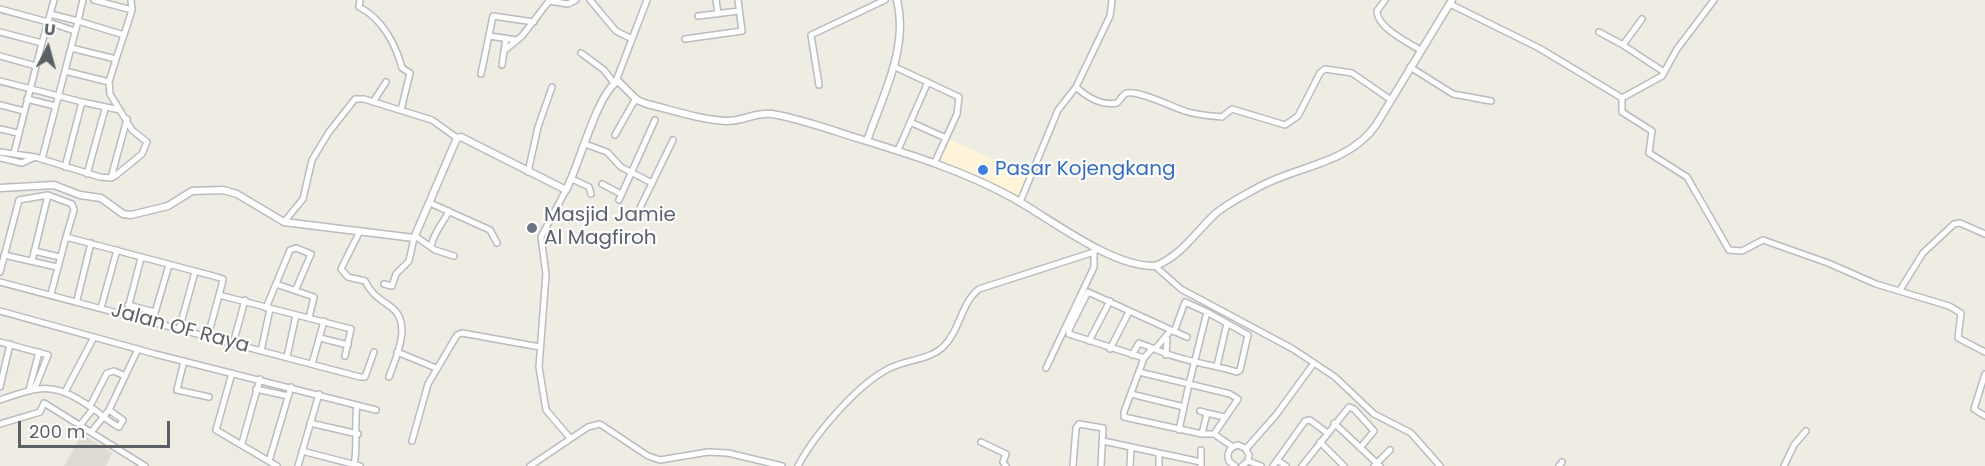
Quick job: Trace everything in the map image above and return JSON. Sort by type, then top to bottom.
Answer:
[{"type":"street","points":[[14,153],[53,0]]},
{"type":"street","points":[[42,159],[83,0]]},
{"type":"street","points":[[94,0],[132,10]]},
{"type":"street","points":[[0,152],[34,157],[87,174],[111,178],[142,154],[147,140],[132,130],[110,94],[109,82],[132,10],[131,0]]},
{"type":"street","points":[[360,0],[359,7],[373,16],[386,32],[399,54],[402,68],[410,73],[401,110]]},
{"type":"street","points":[[504,51],[534,22],[549,2],[568,4],[576,0]]},
{"type":"street","points":[[590,0],[616,31],[630,38]]},
{"type":"street","points":[[570,438],[546,410],[540,380],[540,347],[546,274],[541,237],[572,179],[596,115],[615,82],[630,38],[647,0]]},
{"type":"street","points":[[716,0],[718,14]]},
{"type":"street","points":[[685,39],[742,31],[738,0]]},
{"type":"street","points":[[819,85],[811,35],[885,0]]},
{"type":"street","points":[[867,141],[893,66],[900,19],[897,0]]},
{"type":"street","points":[[1020,202],[1058,110],[1076,87],[1110,16],[1113,0]]},
{"type":"street","points":[[1385,0],[1377,11],[1378,18],[1386,27],[1420,50]]},
{"type":"street","points":[[1622,98],[1658,79],[1714,0]]},
{"type":"street","points":[[1155,266],[1186,244],[1218,211],[1256,188],[1282,175],[1347,152],[1357,146],[1370,134],[1451,2],[1539,48],[1622,98]]},
{"type":"street","points":[[0,9],[75,31]]},
{"type":"street","points":[[698,16],[739,11]]},
{"type":"street","points":[[50,14],[124,35]]},
{"type":"street","points":[[481,74],[493,16],[534,22]]},
{"type":"street","points":[[1623,45],[1642,19]]},
{"type":"street","points":[[0,32],[42,43]]},
{"type":"street","points":[[1599,32],[1664,72]]},
{"type":"street","points":[[489,36],[517,40]]},
{"type":"street","points":[[501,65],[506,38]]},
{"type":"street","points":[[71,48],[116,59]]},
{"type":"street","points":[[581,53],[604,70],[615,82],[647,104],[709,119],[730,121],[756,114],[772,114],[898,150],[935,162],[1020,202],[1095,250],[1155,266],[1181,289],[1335,377],[1374,414],[1411,434],[1440,466]]},
{"type":"street","points":[[0,56],[36,66]]},
{"type":"street","points":[[893,66],[958,97],[957,114],[935,162]]},
{"type":"street","points":[[1410,67],[1453,94],[1491,101]]},
{"type":"street","points":[[1076,87],[1090,99],[1104,103],[1118,103],[1125,94],[1129,93],[1155,98],[1201,115],[1222,117],[1232,110],[1285,125],[1298,116],[1320,73],[1325,69],[1352,73],[1391,99]]},
{"type":"street","points":[[65,71],[109,82]]},
{"type":"street","points":[[0,81],[105,109],[120,110]]},
{"type":"street","points":[[373,102],[386,82]]},
{"type":"street","points":[[898,150],[928,82]]},
{"type":"street","points":[[528,172],[538,127],[552,87]]},
{"type":"street","points":[[284,222],[303,199],[312,160],[346,107],[356,98],[432,120],[457,138],[461,137],[566,190]]},
{"type":"street","points":[[615,135],[636,98]]},
{"type":"street","points":[[1622,98],[1622,112],[1652,130],[1649,153],[1687,177],[1731,251],[1742,251],[1763,240],[1828,262],[1876,285],[1900,290],[1960,311],[1961,320],[1957,336],[1985,352]]},
{"type":"street","points":[[27,99],[55,106]]},
{"type":"street","points":[[64,167],[82,102]]},
{"type":"street","points":[[0,105],[24,111]]},
{"type":"street","points":[[87,174],[105,109]]},
{"type":"street","points":[[111,178],[127,119]]},
{"type":"street","points":[[602,184],[620,197],[655,120]]},
{"type":"street","points":[[910,122],[946,138]]},
{"type":"street","points":[[0,129],[18,133]]},
{"type":"street","points":[[384,284],[392,285],[396,274],[408,261],[415,237],[457,138]]},
{"type":"street","points":[[638,212],[672,140]]},
{"type":"street","points":[[585,144],[607,152],[617,164],[652,183]]},
{"type":"street","points":[[0,158],[22,163],[34,157]]},
{"type":"street","points":[[572,179],[589,187],[591,194]]},
{"type":"street","points":[[0,188],[54,185],[80,195],[100,198],[123,214],[131,215],[168,206],[192,191],[223,190],[237,194],[284,222],[415,237],[435,250],[454,256]]},
{"type":"street","points":[[32,261],[48,195]]},
{"type":"street","points":[[0,272],[17,202],[48,195],[74,206],[51,294]]},
{"type":"street","points":[[430,203],[490,230],[497,243]]},
{"type":"street","points":[[431,246],[434,234],[449,211]]},
{"type":"street","points":[[1900,290],[1923,253],[1954,224],[1960,223],[1985,234]]},
{"type":"street","points":[[360,231],[342,272],[348,277],[364,281],[369,291],[398,314],[402,322],[397,352],[389,377]]},
{"type":"street","points":[[66,237],[223,279],[208,336]]},
{"type":"street","points":[[77,300],[91,243]]},
{"type":"street","points":[[261,351],[268,308],[276,284],[290,250],[296,248],[311,254],[296,290]]},
{"type":"street","points":[[101,308],[117,250]]},
{"type":"street","points":[[1046,368],[1094,267],[1095,250]]},
{"type":"street","points":[[798,466],[834,418],[875,378],[887,370],[930,354],[944,346],[969,300],[979,289],[1095,250]]},
{"type":"street","points":[[34,251],[60,257]]},
{"type":"street","points":[[2,258],[32,261],[57,267]]},
{"type":"street","points":[[126,316],[141,258]]},
{"type":"street","points":[[152,323],[169,265]]},
{"type":"street","points":[[179,330],[195,272]]},
{"type":"street","name":"Jalan OF Raya","points":[[0,282],[77,300],[126,316],[360,377],[365,377],[374,352]]},
{"type":"street","points":[[276,284],[314,297],[309,318]]},
{"type":"street","points":[[1144,358],[1110,349],[1068,331],[1087,293],[1092,292],[1129,312],[1187,337]]},
{"type":"street","points":[[219,295],[351,329],[345,356]]},
{"type":"street","points":[[233,344],[245,300]]},
{"type":"street","points":[[1089,341],[1110,301]]},
{"type":"street","points":[[1132,355],[1139,343],[1154,349],[1166,355],[1239,372],[1248,334],[1185,302],[1173,331],[1167,339],[1154,349],[1144,358],[1124,417],[1179,430],[1214,434],[1233,447],[1240,446],[1246,449]]},
{"type":"street","points":[[128,305],[155,312]]},
{"type":"street","points":[[0,311],[184,361],[319,393],[376,410]]},
{"type":"street","points":[[1110,349],[1129,312]]},
{"type":"street","points":[[1179,430],[1207,312]]},
{"type":"street","points":[[287,357],[296,315]]},
{"type":"street","points":[[312,364],[324,321]]},
{"type":"street","points":[[1217,366],[1227,323]]},
{"type":"street","points":[[412,441],[417,418],[436,368],[457,335],[462,333],[540,347]]},
{"type":"street","points":[[65,392],[94,337]]},
{"type":"street","points":[[320,338],[348,345]]},
{"type":"street","points":[[1166,355],[1167,339]]},
{"type":"street","points":[[0,342],[39,352],[49,357],[32,389]]},
{"type":"street","points":[[0,387],[10,344]]},
{"type":"street","points":[[92,431],[109,410],[138,349]]},
{"type":"street","points":[[32,389],[39,352]]},
{"type":"street","points":[[397,352],[436,368]]},
{"type":"street","points":[[184,361],[177,390],[209,397]]},
{"type":"street","points":[[1246,449],[1276,415],[1314,363]]},
{"type":"street","points":[[81,424],[107,373],[114,371],[125,376]]},
{"type":"street","points":[[1139,372],[1230,394],[1238,399]]},
{"type":"street","points":[[232,373],[216,430],[243,443],[277,466]]},
{"type":"street","points":[[1985,374],[1974,409],[1985,416]]},
{"type":"street","points":[[243,443],[260,379]]},
{"type":"street","points":[[269,461],[291,387]]},
{"type":"street","points":[[0,400],[32,389],[65,392],[119,427],[123,420],[109,410]]},
{"type":"street","points":[[256,389],[288,396]]},
{"type":"street","points":[[1214,434],[1243,392]]},
{"type":"street","points":[[298,466],[319,393]]},
{"type":"street","points":[[1131,394],[1184,407]]},
{"type":"street","points":[[0,424],[40,412],[44,403],[146,466]]},
{"type":"street","points":[[302,451],[356,466],[357,405]]},
{"type":"street","points":[[1306,464],[1326,432],[1346,409],[1354,409],[1374,431],[1360,448]]},
{"type":"street","points":[[1200,411],[1224,417]]},
{"type":"street","points":[[1202,434],[1207,413]]},
{"type":"street","points":[[1273,466],[1305,421],[1310,420],[1326,432]]},
{"type":"street","points":[[310,423],[358,434]]},
{"type":"street","points":[[1334,423],[1377,465],[1390,450]]},
{"type":"street","points":[[530,466],[570,438],[600,424],[648,456],[660,460],[708,452],[728,453],[782,466]]},
{"type":"street","points":[[1073,466],[1077,424],[1101,426],[1103,441],[1101,466]]},
{"type":"street","points":[[1784,466],[1794,445],[1806,431]]},
{"type":"street","points":[[1103,441],[1201,464],[1201,450]]},
{"type":"street","points":[[981,442],[1006,454],[1003,462],[1006,466]]},
{"type":"street","points":[[1320,442],[1344,466]]},
{"type":"street","points":[[1130,466],[1131,447]]},
{"type":"street","points":[[1233,447],[1228,458],[1235,466]]},
{"type":"street","points":[[1246,449],[1248,461]]},
{"type":"street","points":[[1159,453],[1159,466]]},
{"type":"street","points":[[1173,466],[1174,456]]},
{"type":"street","points":[[1277,460],[1286,466]]},
{"type":"street","points":[[1242,466],[1248,461]]},
{"type":"street","points":[[1248,461],[1261,466]]},
{"type":"shaded area","name":"Pasar Kojengkang","points":[[946,138],[1032,177],[1020,202],[935,162]]},
{"type":"shaded area","points":[[82,434],[112,453],[106,466],[64,466]]},
{"type":"place","name":"Pasar Kojengkang","points":[[983,170]]},
{"type":"place","name":"Masjid Jamie Al Magfiroh","points":[[532,228]]}]
